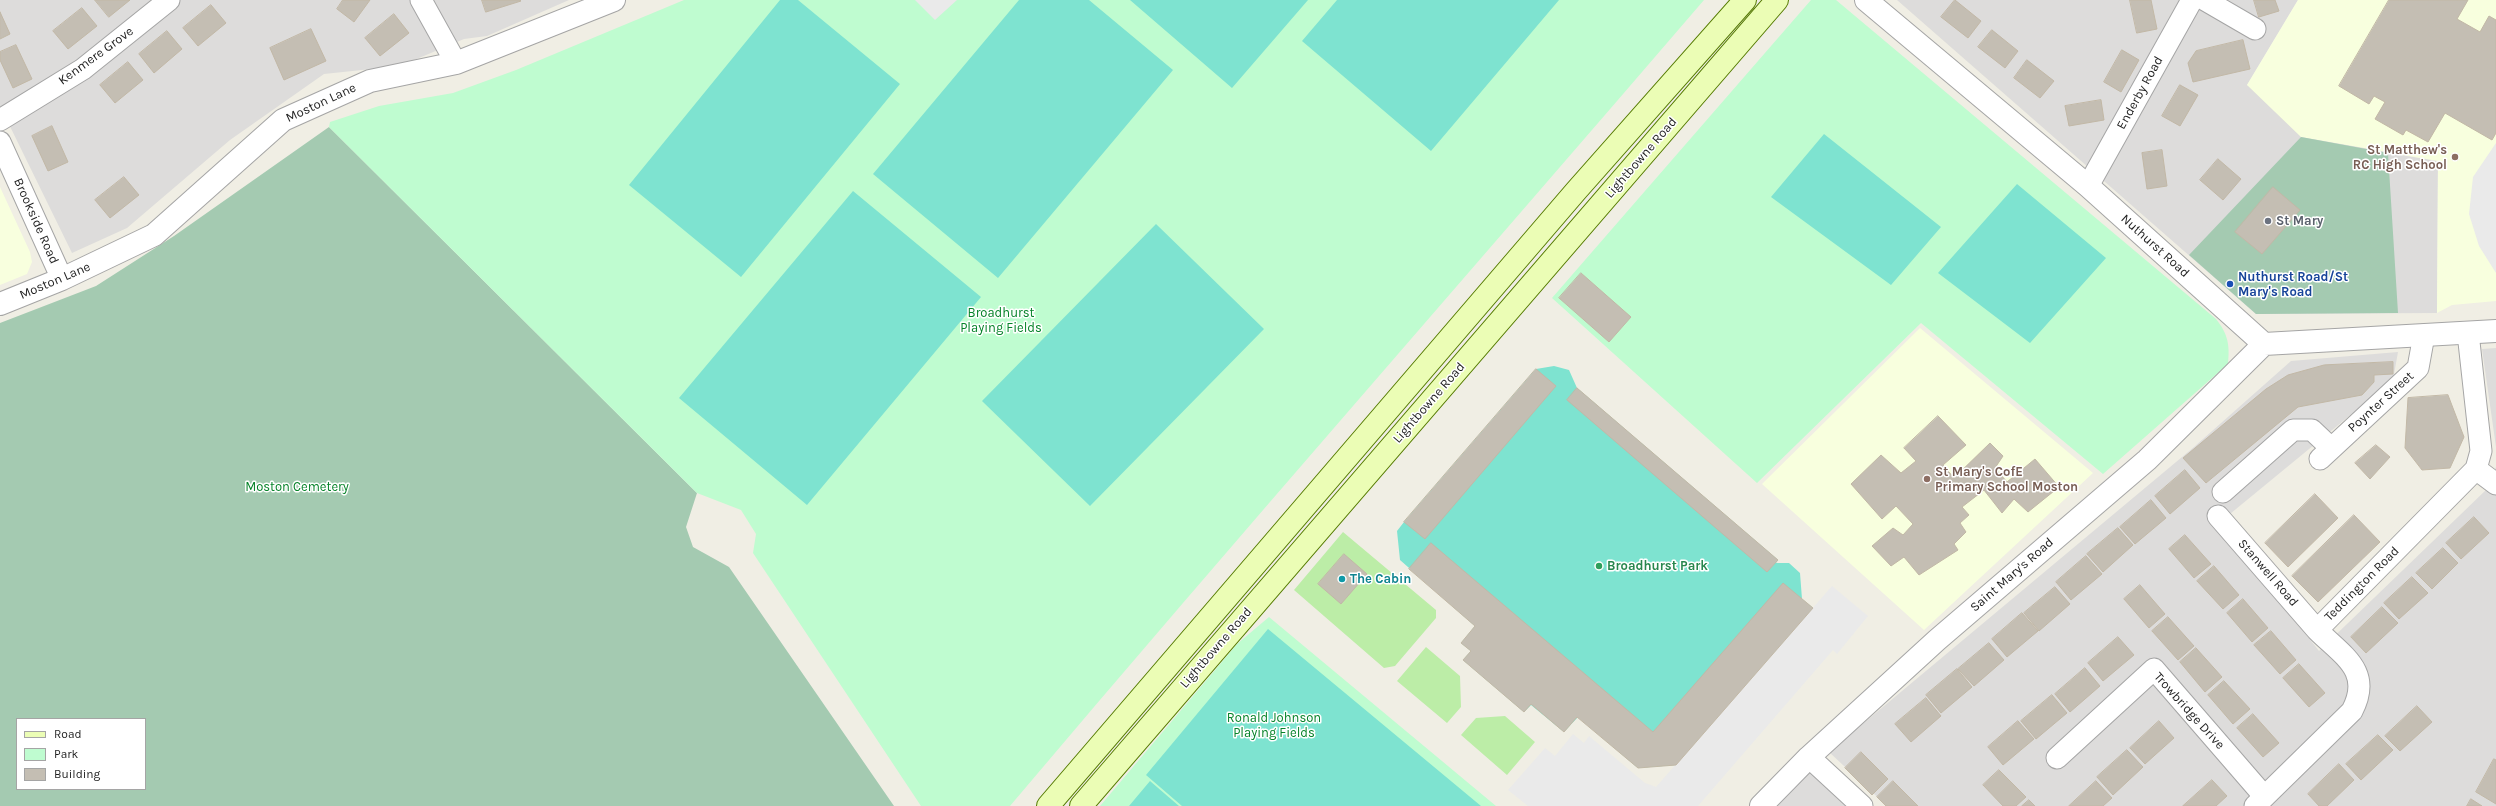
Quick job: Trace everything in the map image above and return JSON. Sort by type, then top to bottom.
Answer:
[{"type":"main road","name":"Lightbowne Road","points":[[1048,806],[1576,191],[1744,0]]},
{"type":"main road","name":"Lightbowne Road","points":[[1080,806],[1777,0]]},
{"type":"street","name":"Kenmere Grove","points":[[0,120],[83,69],[169,0]]},
{"type":"street","points":[[421,0],[456,63]]},
{"type":"street","name":"Moston Lane","points":[[0,304],[62,280],[154,236],[283,120],[370,81],[456,63],[614,0]]},
{"type":"street","name":"Nuthurst Road","points":[[1866,0],[2088,186],[2264,344]]},
{"type":"street","name":"Enderby Road","points":[[2088,186],[2191,0]]},
{"type":"street","points":[[2205,0],[2255,29]]},
{"type":"street","name":"Brookside Road","points":[[0,142],[62,280]]},
{"type":"street","points":[[2264,344],[2496,331]]},
{"type":"street","points":[[2468,333],[2481,451],[2476,469],[2496,484]]},
{"type":"street","name":"Poynter Street","points":[[2223,492],[2293,430],[2312,430],[2326,453],[2418,368],[2424,335]]},
{"type":"street","name":"Saint Mary's Road","points":[[1760,806],[1808,757],[1937,640],[2147,460],[2264,344]]},
{"type":"street","name":"Teddington Road","points":[[2259,801],[2352,711],[2357,702],[2360,689],[2356,669],[2317,630],[2476,469]]},
{"type":"street","name":"Stanwell Road","points":[[2218,516],[2243,531],[2317,630]]},
{"type":"street","name":"Trowbridge Drive","points":[[2057,758],[2154,669],[2259,801]]},
{"type":"street","points":[[1808,757],[1862,806]]},
{"type":"shaded area","points":[[0,0],[569,0],[487,36],[464,39],[400,66],[324,74],[230,140],[127,228],[72,253],[0,106]]},
{"type":"shaded area","points":[[915,0],[957,0],[935,20]]},
{"type":"shaded area","points":[[1897,0],[2298,0],[2247,85],[2388,153],[2438,161],[2437,313],[2256,314]]},
{"type":"shaded area","name":"St Matthew's RC High School","points":[[2298,0],[2496,0],[2496,301],[2452,305],[2437,313],[2438,161],[2301,137],[2247,85]]},
{"type":"shaded area","points":[[2496,143],[2496,273],[2479,246],[2469,214],[2473,177]]},
{"type":"shaded area","points":[[0,187],[30,252],[32,262],[27,274],[0,285]]},
{"type":"shaded area","name":"St Mary's CofE Primary School Moston","points":[[1920,328],[2093,473],[1924,630],[1762,484]]},
{"type":"shaded area","points":[[2496,348],[2496,447],[2482,349]]},
{"type":"shaded area","points":[[2398,352],[2393,380],[2219,523],[2319,651],[2487,489],[2496,467],[2496,806],[1887,806],[1829,752],[2194,447],[2291,361]]},
{"type":"shaded area","points":[[1832,586],[1868,616],[1837,654],[1833,650],[1698,806],[1528,806],[1508,790],[1545,748],[1555,756],[1573,734],[1584,743],[1589,736],[1645,783],[1656,787]]},
{"type":"shaded area","points":[[1809,757],[1862,806],[1761,806]]},
{"type":"green space","name":"Broadhurst Playing Fields","points":[[684,0],[1704,0],[1010,806],[921,806],[753,553],[756,534],[741,510],[697,493],[329,127],[330,122],[379,106],[453,93],[516,70]]},
{"type":"green space","points":[[780,0],[798,0],[900,84],[741,277],[629,185]]},
{"type":"green space","points":[[1019,0],[1089,0],[1173,70],[998,278],[873,174]]},
{"type":"green space","points":[[1130,0],[1308,0],[1232,88]]},
{"type":"green space","points":[[1337,0],[1559,0],[1431,151],[1302,41]]},
{"type":"green space","points":[[1811,0],[1836,0],[2216,319],[2220,324],[2226,335],[2228,345],[2228,364],[2103,474],[1921,323],[1757,483],[1552,298]]},
{"type":"green space","name":"Moston Cemetery","points":[[329,127],[697,493],[686,527],[693,547],[729,567],[894,806],[0,806],[0,323],[96,286],[174,236]]},
{"type":"green space","points":[[1824,134],[1941,227],[1891,285],[1771,197]]},
{"type":"green space","points":[[2301,137],[2388,153],[2398,313],[2256,314],[2189,255]]},
{"type":"green space","points":[[2017,184],[2106,258],[2030,343],[1938,273]]},
{"type":"green space","points":[[853,191],[981,297],[807,505],[679,398]]},
{"type":"green space","points":[[1156,224],[1264,329],[1090,506],[982,401]]},
{"type":"green space","name":"Broadhurst Park","points":[[1554,366],[1569,370],[1577,388],[1778,560],[1776,563],[1789,563],[1800,573],[1802,599],[1813,608],[1676,765],[1638,768],[1578,717],[1564,732],[1531,705],[1524,712],[1463,660],[1471,651],[1461,643],[1475,626],[1400,560],[1397,531],[1404,522],[1536,369]]},
{"type":"green space","points":[[1343,532],[1436,610],[1436,618],[1395,666],[1384,668],[1294,590]]},
{"type":"green space","name":"Ronald Johnson Playing Fields","points":[[1269,617],[1496,806],[1100,806],[1237,644]]},
{"type":"green space","name":"Ronald Johnson Playing Fields","points":[[1268,629],[1481,806],[1182,806],[1146,775]]},
{"type":"green space","points":[[1426,647],[1460,676],[1461,707],[1447,723],[1397,681]]},
{"type":"green space","points":[[1505,716],[1535,742],[1507,775],[1461,735],[1476,718]]},
{"type":"green space","points":[[1150,781],[1179,806],[1129,806]]},
{"type":"building","points":[[95,0],[130,0],[109,17]]},
{"type":"building","points":[[343,0],[370,0],[354,22],[337,9]]},
{"type":"building","points":[[482,0],[520,0],[521,1],[486,12]]},
{"type":"building","points":[[1955,0],[1981,21],[1968,38],[1941,17]]},
{"type":"building","points":[[2130,0],[2151,0],[2157,29],[2137,33]]},
{"type":"building","points":[[2254,0],[2275,0],[2279,11],[2259,17]]},
{"type":"building","points":[[2389,0],[2468,0],[2457,19],[2480,32],[2489,16],[2496,20],[2496,133],[2492,140],[2445,113],[2428,142],[2406,130],[2403,135],[2375,119],[2385,102],[2374,96],[2369,104],[2339,86]]},
{"type":"building","points":[[211,5],[226,23],[198,46],[183,28]]},
{"type":"building","points":[[82,8],[97,26],[68,49],[53,31]]},
{"type":"building","points":[[0,12],[10,34],[0,39]]},
{"type":"building","points":[[394,14],[409,33],[380,56],[365,38]]},
{"type":"building","points":[[311,29],[326,61],[284,80],[270,48]]},
{"type":"building","points":[[1992,30],[2018,51],[2005,68],[1978,47]]},
{"type":"building","points":[[167,31],[182,49],[154,73],[139,54]]},
{"type":"building","points":[[2243,40],[2250,69],[2193,82],[2188,63],[2196,51]]},
{"type":"building","points":[[16,45],[32,79],[13,88],[0,60],[0,52]]},
{"type":"building","points":[[2122,50],[2139,60],[2121,92],[2104,82]]},
{"type":"building","points":[[2027,60],[2054,81],[2040,98],[2014,78]]},
{"type":"building","points":[[128,62],[143,80],[115,103],[100,85]]},
{"type":"building","points":[[2180,85],[2198,95],[2180,126],[2162,116]]},
{"type":"building","points":[[2101,100],[2104,120],[2069,126],[2065,106]]},
{"type":"building","points":[[52,126],[68,162],[48,171],[32,136]]},
{"type":"building","points":[[2162,150],[2167,186],[2147,189],[2142,153]]},
{"type":"building","points":[[2218,159],[2241,179],[2223,200],[2200,180]]},
{"type":"building","points":[[124,177],[139,195],[110,218],[95,200]]},
{"type":"building","name":"St Mary","points":[[2273,187],[2300,210],[2262,254],[2235,232]]},
{"type":"building","points":[[1581,273],[1631,317],[1609,342],[1559,298]]},
{"type":"building","points":[[2393,362],[2393,374],[2374,375],[2374,382],[2362,395],[2298,407],[2206,483],[2183,458],[2266,389],[2288,375],[2324,365]]},
{"type":"building","points":[[1536,369],[1556,386],[1425,539],[1404,522]]},
{"type":"building","points":[[1577,388],[1778,560],[1767,572],[1567,400]]},
{"type":"building","points":[[2448,395],[2464,437],[2450,468],[2422,470],[2405,448],[2408,398]]},
{"type":"building","points":[[1938,416],[1966,445],[1943,465],[1954,478],[1990,443],[2003,456],[1995,468],[2007,482],[2035,459],[2059,487],[2028,512],[2014,499],[2002,513],[1984,490],[1962,507],[1969,515],[1960,523],[1966,532],[1954,544],[1958,550],[1919,575],[1904,557],[1891,566],[1872,546],[1893,528],[1903,535],[1913,524],[1896,506],[1882,519],[1851,484],[1881,455],[1901,473],[1916,461],[1904,448]]},
{"type":"building","points":[[2376,445],[2390,457],[2370,479],[2355,463]]},
{"type":"building","points":[[2185,470],[2200,488],[2170,514],[2155,496]]},
{"type":"building","points":[[2315,494],[2338,518],[2288,567],[2265,543]]},
{"type":"building","points":[[2151,500],[2166,518],[2135,544],[2120,527]]},
{"type":"building","points":[[2354,515],[2380,542],[2318,602],[2292,576]]},
{"type":"building","points":[[2474,517],[2489,533],[2461,559],[2446,543]]},
{"type":"building","points":[[2118,528],[2133,545],[2103,572],[2087,554]]},
{"type":"building","points":[[2185,535],[2211,564],[2194,578],[2169,549]]},
{"type":"building","points":[[1431,543],[1653,732],[1783,583],[1813,608],[1676,765],[1638,768],[1577,717],[1564,732],[1531,704],[1524,712],[1463,660],[1471,651],[1461,643],[1475,626],[1409,569]]},
{"type":"building","points":[[2443,548],[2458,563],[2432,589],[2416,573]]},
{"type":"building","name":"The Cabin","points":[[1344,554],[1367,574],[1341,604],[1318,584]]},
{"type":"building","points":[[2086,556],[2102,574],[2071,600],[2056,582]]},
{"type":"building","points":[[2214,566],[2239,595],[2223,609],[2197,581]]},
{"type":"building","points":[[2412,577],[2428,593],[2399,619],[2384,603]]},
{"type":"building","points":[[2140,585],[2165,614],[2149,628],[2124,599]]},
{"type":"building","points":[[2055,587],[2070,604],[2039,631],[2024,613]]},
{"type":"building","points":[[2243,599],[2268,628],[2252,642],[2227,613]]},
{"type":"building","points":[[2382,607],[2398,623],[2366,653],[2351,637]]},
{"type":"building","points":[[2022,613],[2038,631],[2007,657],[1992,639]]},
{"type":"building","points":[[2168,617],[2194,646],[2178,660],[2152,631]]},
{"type":"building","points":[[2271,631],[2296,660],[2280,674],[2254,645]]},
{"type":"building","points":[[2118,637],[2134,655],[2103,681],[2088,663]]},
{"type":"building","points":[[1989,643],[2004,660],[1974,686],[1958,669]]},
{"type":"building","points":[[2196,648],[2222,677],[2205,692],[2180,662]]},
{"type":"building","points":[[2299,664],[2325,693],[2309,707],[2283,678]]},
{"type":"building","points":[[2085,668],[2100,686],[2070,712],[2055,694]]},
{"type":"building","points":[[1957,669],[1972,687],[1941,713],[1926,695]]},
{"type":"building","points":[[2224,681],[2250,709],[2233,724],[2208,695]]},
{"type":"building","points":[[2052,695],[2067,713],[2036,739],[2021,721]]},
{"type":"building","points":[[1926,698],[1941,716],[1911,742],[1895,724]]},
{"type":"building","points":[[2417,706],[2432,722],[2400,751],[2385,736]]},
{"type":"building","points":[[2253,714],[2279,743],[2263,757],[2237,728]]},
{"type":"building","points":[[2018,721],[2034,739],[2003,765],[1988,747]]},
{"type":"building","points":[[2159,721],[2174,738],[2145,764],[2130,748]]},
{"type":"building","points":[[2378,735],[2393,750],[2361,780],[2346,764]]},
{"type":"building","points":[[2127,750],[2143,767],[2113,795],[2097,777]]},
{"type":"building","points":[[1861,752],[1888,779],[1872,795],[1845,768]]},
{"type":"building","points":[[2494,759],[2496,760],[2496,804],[2476,792]]},
{"type":"building","points":[[2339,764],[2354,780],[2327,806],[2319,806],[2308,794]]},
{"type":"building","points":[[1999,770],[2026,797],[2016,806],[2003,806],[1983,785]]},
{"type":"building","points":[[2212,780],[2227,796],[2216,806],[2183,806]]},
{"type":"building","points":[[1893,781],[1918,806],[1886,806],[1877,797]]},
{"type":"building","points":[[2096,781],[2112,798],[2103,806],[2069,806]]},
{"type":"building","points":[[2471,799],[2482,806],[2467,806]]},
{"type":"building","points":[[2029,800],[2035,806],[2022,806]]},
{"type":"place","name":"St Matthew's RC High School","points":[[2455,157]]},
{"type":"place","name":"St Mary","points":[[2268,221]]},
{"type":"place","name":"Nuthurst Road/St Mary's Road","points":[[2230,284]]},
{"type":"place","name":"St Mary's CofE Primary School Moston","points":[[1927,479]]},
{"type":"place","name":"Broadhurst Park","points":[[1599,566]]},
{"type":"place","name":"The Cabin","points":[[1342,579]]}]
